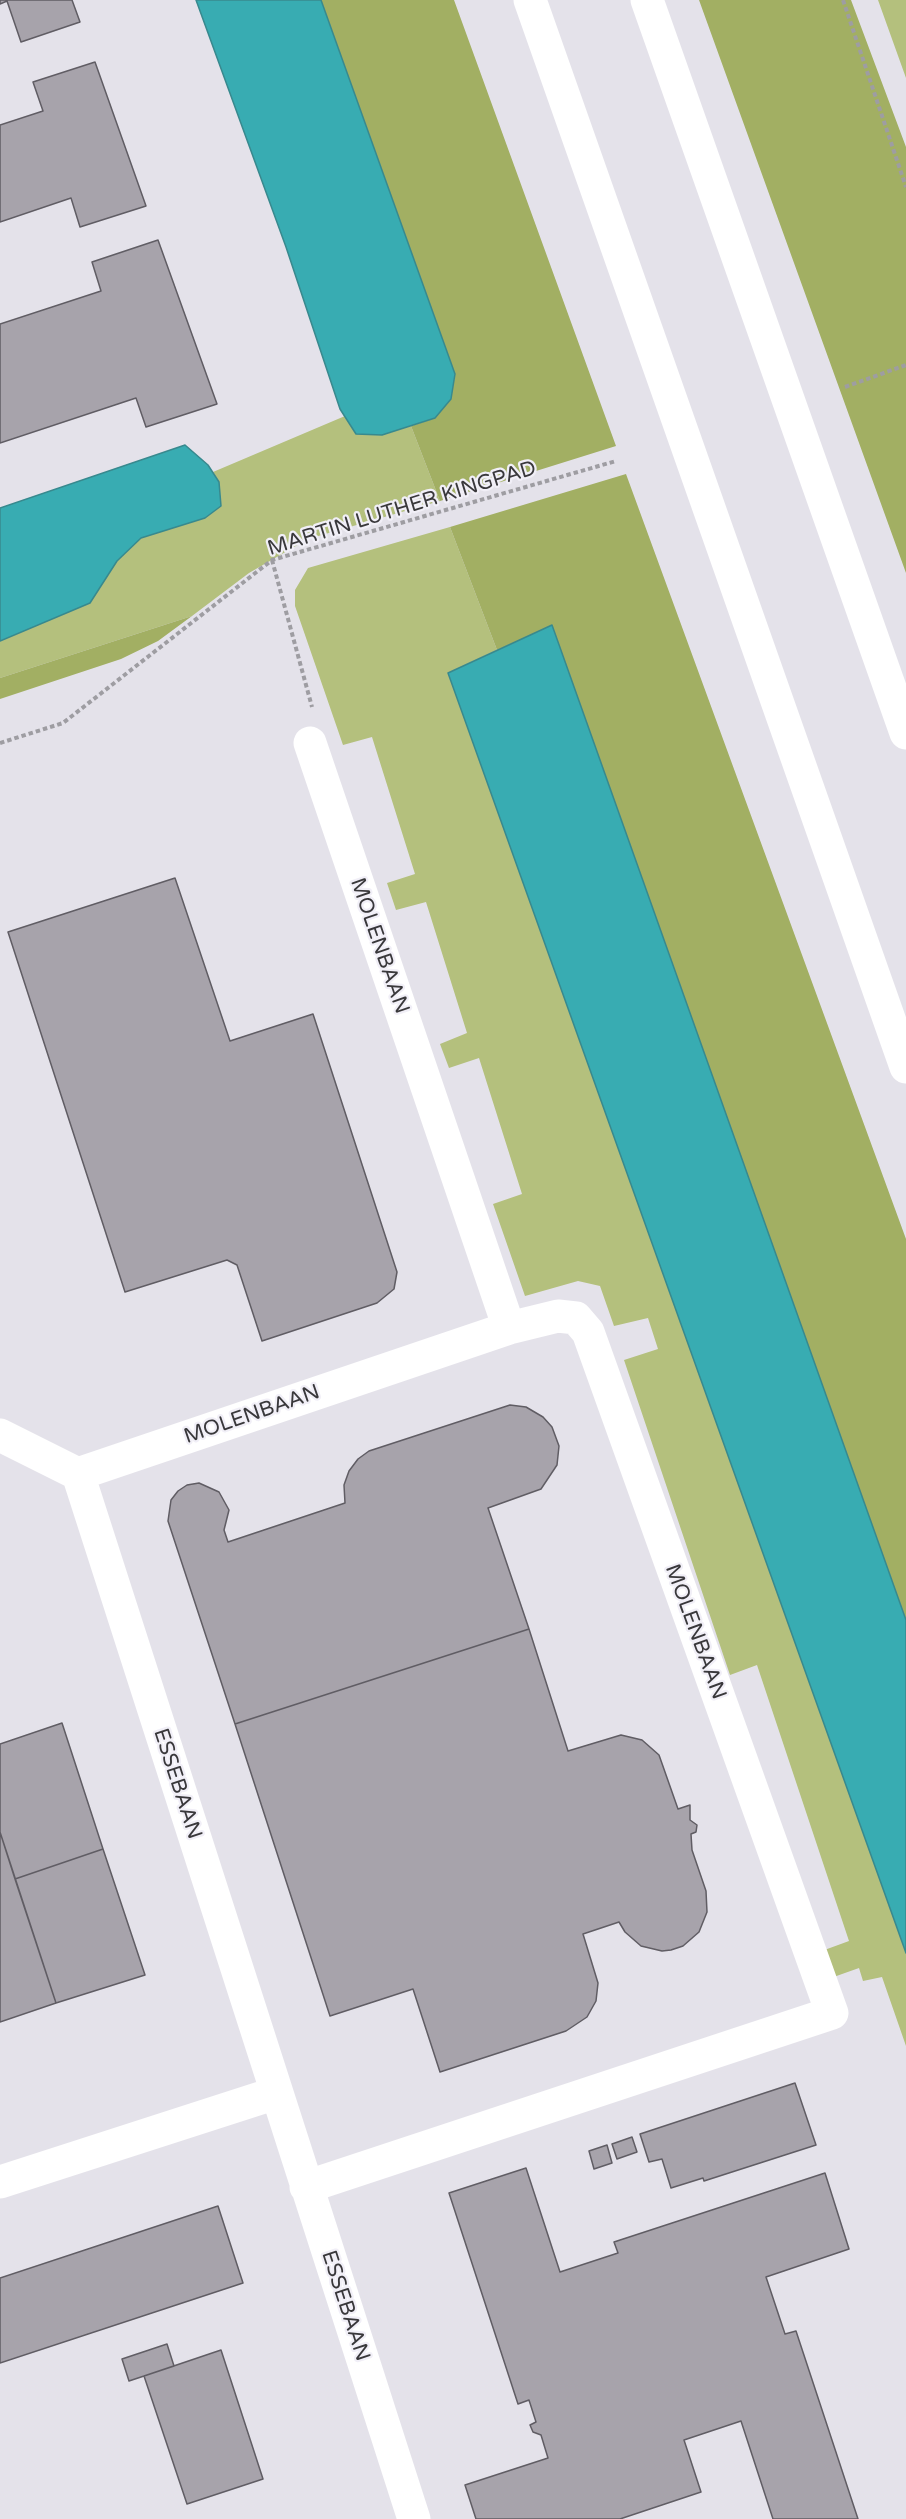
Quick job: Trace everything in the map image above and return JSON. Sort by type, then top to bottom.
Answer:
[{"type":"main road","points":[[530,0],[906,1067]]},
{"type":"main road","points":[[647,0],[906,733]]},
{"type":"main road","name":"MOLENBAAN","points":[[310,743],[509,1328]]},
{"type":"main road","name":"MOLENBAAN","points":[[78,1474],[509,1328],[558,1316],[576,1318],[588,1332],[832,2013],[306,2187]]},
{"type":"main road","points":[[0,1435],[78,1474]]},
{"type":"main road","name":"ESSEBAAN","points":[[78,1474],[414,2519]]},
{"type":"main road","points":[[0,2182],[276,2093]]},
{"type":"path","points":[[843,0],[906,187]]},
{"type":"path","points":[[845,387],[906,365]]},
{"type":"path","name":"MARTIN LUTHER KINGPAD","points":[[0,743],[63,723],[272,560],[615,461]]},
{"type":"path","points":[[272,560],[314,713],[310,743]]},
{"type":"green space","points":[[321,0],[454,0],[616,446],[440,501],[411,426],[435,418],[451,399],[455,374]]},
{"type":"green space","points":[[699,0],[851,0],[906,147],[906,573]]},
{"type":"green space","points":[[878,0],[906,0],[906,78]]},
{"type":"green space","points":[[345,416],[356,434],[382,435],[411,426],[440,501],[308,539],[249,573],[192,616],[0,678],[0,641],[90,603],[117,561],[141,538],[205,518],[219,482],[213,472]]},
{"type":"green space","points":[[626,474],[906,1239],[906,1620],[552,626],[497,650],[450,527]]},
{"type":"green space","points":[[450,527],[497,650],[448,673],[906,1953],[906,2046],[882,1977],[863,1981],[859,1968],[828,1979],[819,1952],[849,1941],[757,1665],[730,1675],[624,1360],[658,1349],[648,1318],[614,1326],[600,1286],[578,1281],[525,1296],[493,1204],[522,1194],[479,1058],[449,1068],[440,1044],[467,1033],[426,902],[396,910],[387,883],[415,874],[372,737],[343,745],[295,606],[295,590],[308,568]]},
{"type":"green space","points":[[192,616],[158,641],[121,659],[0,699],[0,678]]},
{"type":"water","points":[[196,0],[321,0],[455,374],[451,399],[435,418],[382,435],[356,434],[340,409],[286,247]]},
{"type":"water","points":[[185,445],[208,465],[219,482],[221,506],[205,518],[141,538],[117,561],[90,603],[0,641],[0,508]]},
{"type":"water","points":[[552,625],[906,1620],[906,1953],[448,673]]},
{"type":"building","points":[[0,0],[72,0],[80,22],[21,42],[7,1],[0,4]]},
{"type":"building","points":[[95,62],[146,206],[80,227],[71,198],[0,222],[0,125],[43,111],[33,82]]},
{"type":"building","points":[[158,240],[217,404],[146,427],[136,398],[0,443],[0,324],[101,291],[92,262]]},
{"type":"building","points":[[175,878],[230,1041],[313,1014],[397,1272],[394,1289],[377,1303],[262,1341],[237,1265],[227,1260],[125,1292],[8,932]]},
{"type":"building","points":[[510,1405],[526,1407],[543,1417],[552,1427],[559,1446],[557,1465],[541,1489],[488,1508],[529,1629],[235,1724],[168,1521],[171,1500],[178,1491],[187,1485],[199,1483],[219,1492],[229,1510],[224,1530],[228,1542],[345,1503],[344,1485],[349,1471],[358,1459],[369,1451]]},
{"type":"building","points":[[529,1629],[568,1751],[621,1735],[642,1740],[659,1755],[678,1809],[690,1805],[690,1820],[697,1825],[696,1832],[691,1834],[692,1850],[706,1891],[707,1912],[699,1932],[683,1946],[671,1950],[662,1951],[641,1946],[625,1932],[619,1922],[583,1934],[598,1983],[596,2001],[587,2017],[566,2031],[440,2072],[413,1989],[330,2016],[235,1724]]},
{"type":"building","points":[[62,1723],[103,1849],[15,1879],[0,1832],[0,1744]]},
{"type":"building","points":[[0,1832],[56,2003],[0,2022]]},
{"type":"building","points":[[103,1849],[145,1975],[56,2003],[15,1879]]},
{"type":"building","points":[[795,2083],[816,2145],[704,2181],[703,2178],[671,2188],[662,2159],[649,2162],[640,2134]]},
{"type":"building","points":[[632,2137],[637,2152],[617,2159],[612,2144]]},
{"type":"building","points":[[607,2145],[612,2163],[594,2169],[589,2151]]},
{"type":"building","points":[[526,2168],[560,2272],[618,2253],[614,2242],[825,2173],[849,2249],[766,2277],[785,2334],[796,2331],[858,2519],[773,2519],[741,2421],[684,2440],[701,2492],[620,2519],[476,2519],[465,2485],[548,2458],[541,2435],[533,2432],[530,2425],[536,2422],[529,2400],[518,2404],[449,2193]]},
{"type":"building","points":[[218,2206],[243,2283],[0,2363],[0,2278]]},
{"type":"building","points":[[167,2344],[174,2366],[129,2381],[122,2359]]},
{"type":"building","points":[[221,2350],[263,2479],[187,2504],[144,2376]]}]
